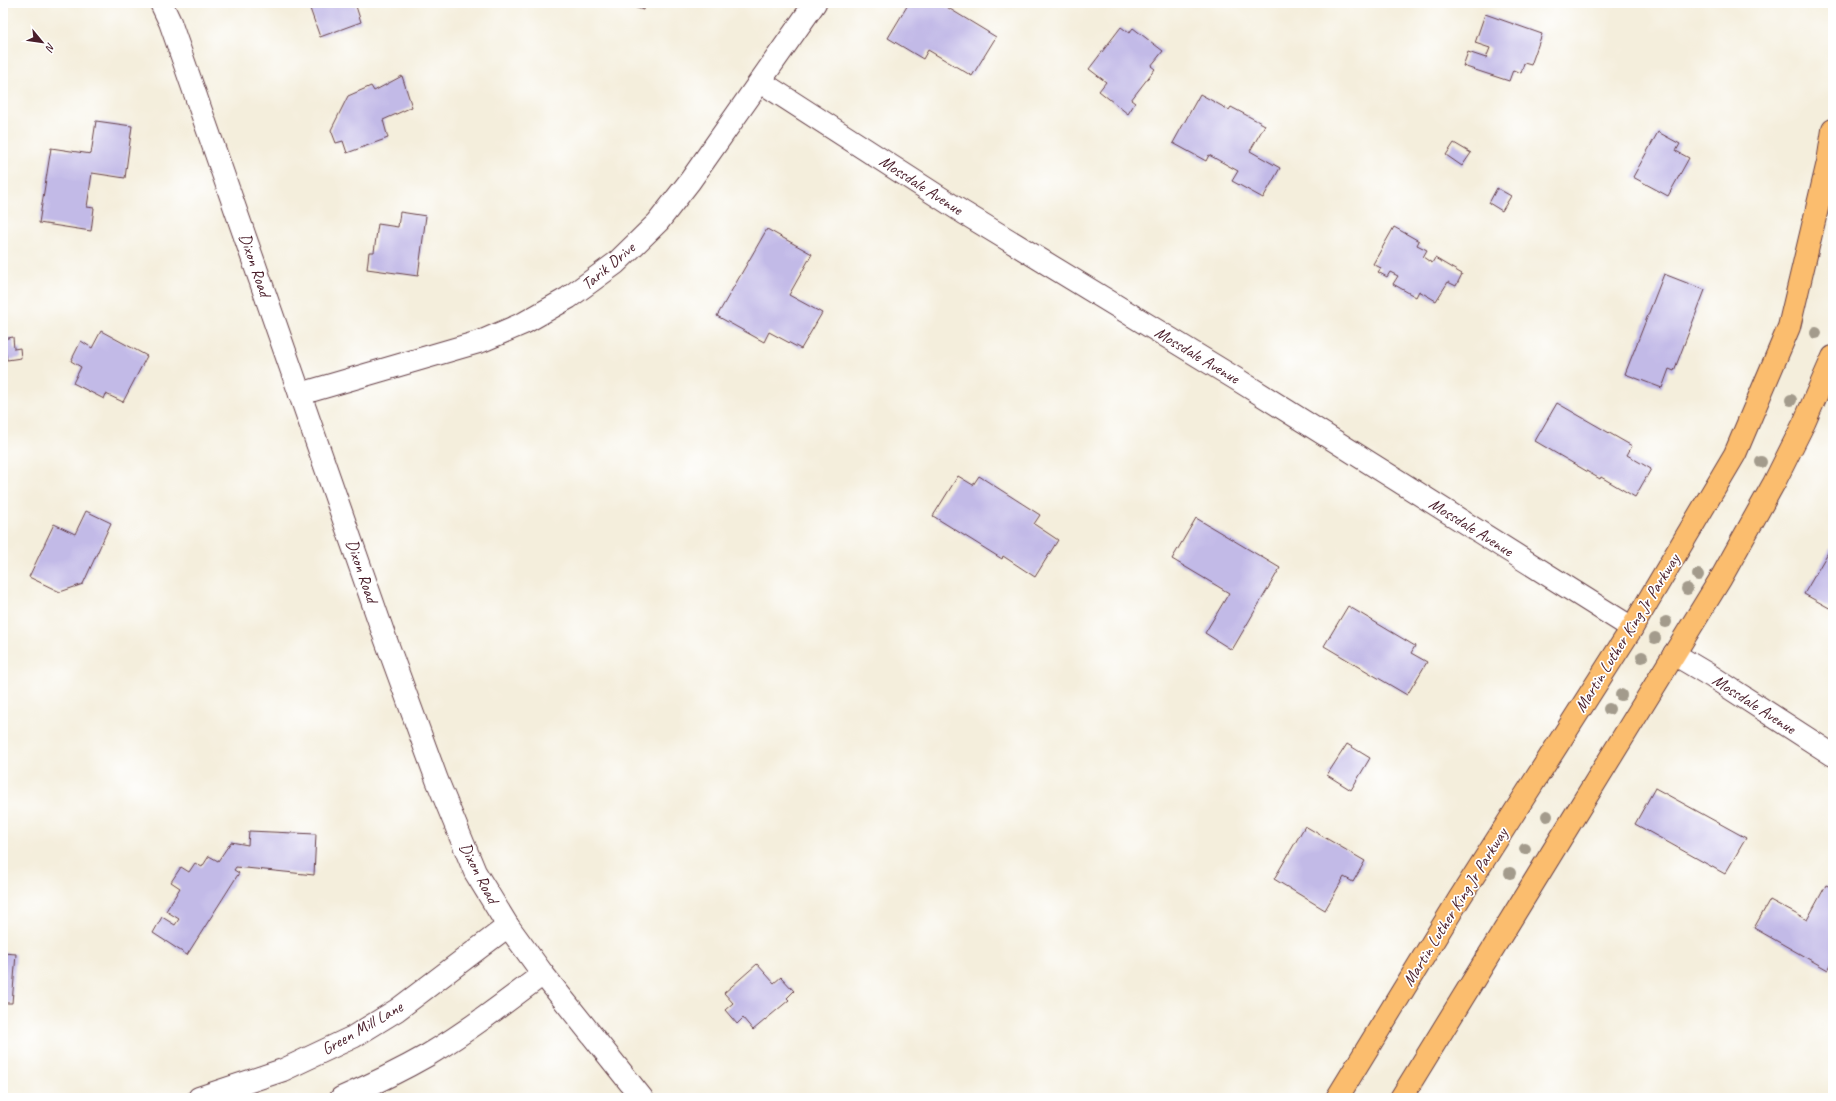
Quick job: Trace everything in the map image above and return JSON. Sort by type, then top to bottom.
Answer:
[{"type":"main road","name":"Martin Luther King Jr Parkway","points":[[1337,1098],[1459,899],[1632,628],[1735,454],[1789,327],[1828,162],[1833,130]]},
{"type":"main road","points":[[1400,1098],[1721,578],[1774,483],[1804,423],[1833,357]]},
{"type":"street","name":"Dixon Road","points":[[161,3],[170,22],[384,635],[437,780],[475,872],[508,926],[543,974],[642,1098]]},
{"type":"street","name":"Tarik Drive","points":[[300,394],[482,341],[524,323],[568,298],[616,263],[658,222],[690,181],[815,3]]},
{"type":"street","name":"Mossdale Avenue","points":[[760,82],[964,213],[1245,384],[1632,628]]},
{"type":"street","name":"Mossdale Avenue","points":[[1674,654],[1711,676],[1833,755]]},
{"type":"street","name":"Green Mill Lane","points":[[199,1098],[283,1070],[353,1037],[397,1010],[508,926]]},
{"type":"street","points":[[341,1098],[380,1081],[428,1055],[493,1011],[543,974]]},
{"type":"building","points":[[308,3],[355,3],[361,22],[320,37]]},
{"type":"building","points":[[621,3],[646,3],[643,10]]},
{"type":"building","points":[[909,3],[940,3],[996,37],[972,76],[928,50],[923,59],[888,38]]},
{"type":"building","points":[[1485,14],[1542,34],[1531,65],[1524,63],[1521,73],[1513,70],[1509,81],[1463,66],[1468,52],[1486,58],[1490,48],[1475,43]]},
{"type":"building","points":[[1121,27],[1129,33],[1133,28],[1163,51],[1151,66],[1155,69],[1131,100],[1135,103],[1128,114],[1099,91],[1106,82],[1089,69]]},
{"type":"building","points":[[402,76],[412,107],[383,120],[388,138],[347,153],[343,141],[336,143],[331,130],[348,96],[371,86],[374,91]]},
{"type":"building","points":[[1200,94],[1229,110],[1231,107],[1265,125],[1250,151],[1280,168],[1263,198],[1232,181],[1238,171],[1209,155],[1206,161],[1173,143]]},
{"type":"building","points":[[96,121],[132,126],[125,178],[92,173],[87,207],[94,208],[91,231],[39,223],[51,148],[91,154]]},
{"type":"building","points":[[1658,132],[1680,144],[1676,151],[1689,158],[1668,196],[1633,177]]},
{"type":"building","points":[[1454,143],[1471,153],[1462,166],[1446,155]]},
{"type":"building","points":[[1497,188],[1511,196],[1502,211],[1489,203]]},
{"type":"building","points":[[400,212],[426,216],[418,276],[367,269],[369,252],[374,252],[378,224],[398,227]]},
{"type":"building","points":[[1394,227],[1419,241],[1417,245],[1427,250],[1423,257],[1432,263],[1435,258],[1462,274],[1456,286],[1448,282],[1436,301],[1419,291],[1416,297],[1393,284],[1398,276],[1390,272],[1387,277],[1378,272],[1381,268],[1373,264]]},
{"type":"building","points":[[767,229],[812,254],[789,295],[822,313],[801,349],[769,332],[764,342],[717,316]]},
{"type":"building","points":[[1664,274],[1705,290],[1674,371],[1669,369],[1662,388],[1625,374]]},
{"type":"building","points":[[101,331],[147,356],[123,402],[106,394],[104,399],[73,383],[81,367],[71,361],[81,341],[92,348]]},
{"type":"building","points":[[13,337],[14,349],[20,348],[21,358],[7,360],[5,351],[3,351],[3,339]]},
{"type":"building","points":[[1557,403],[1632,446],[1627,455],[1651,469],[1635,497],[1601,477],[1600,479],[1535,441]]},
{"type":"building","points":[[958,476],[973,485],[979,476],[1040,515],[1034,524],[1058,540],[1035,577],[1003,556],[1002,559],[933,516]]},
{"type":"building","points":[[86,511],[111,523],[83,584],[60,592],[29,577],[54,524],[75,534]]},
{"type":"building","points":[[1196,518],[1280,568],[1232,650],[1205,633],[1229,593],[1172,559]]},
{"type":"building","points":[[1833,544],[1833,610],[1804,594]]},
{"type":"building","points":[[1348,606],[1415,646],[1411,653],[1427,662],[1407,695],[1324,646]]},
{"type":"building","points":[[1347,744],[1370,758],[1351,790],[1327,775]]},
{"type":"building","points":[[1655,788],[1746,838],[1725,874],[1635,824]]},
{"type":"building","points":[[1305,826],[1365,861],[1353,882],[1344,877],[1325,910],[1274,879]]},
{"type":"building","points":[[249,831],[316,834],[314,875],[236,867],[234,870],[239,873],[187,955],[153,933],[162,917],[175,925],[179,919],[166,911],[180,888],[171,882],[181,867],[189,872],[195,863],[202,867],[209,856],[218,861],[231,842],[248,845]]},
{"type":"building","points":[[1826,885],[1833,888],[1833,961],[1828,970],[1754,928],[1770,900],[1807,920]]},
{"type":"building","points":[[3,953],[16,954],[12,1003],[3,1003]]},
{"type":"building","points":[[757,964],[774,983],[781,977],[794,991],[787,998],[789,1000],[753,1030],[743,1018],[737,1024],[725,1010],[733,1003],[724,993]]}]
